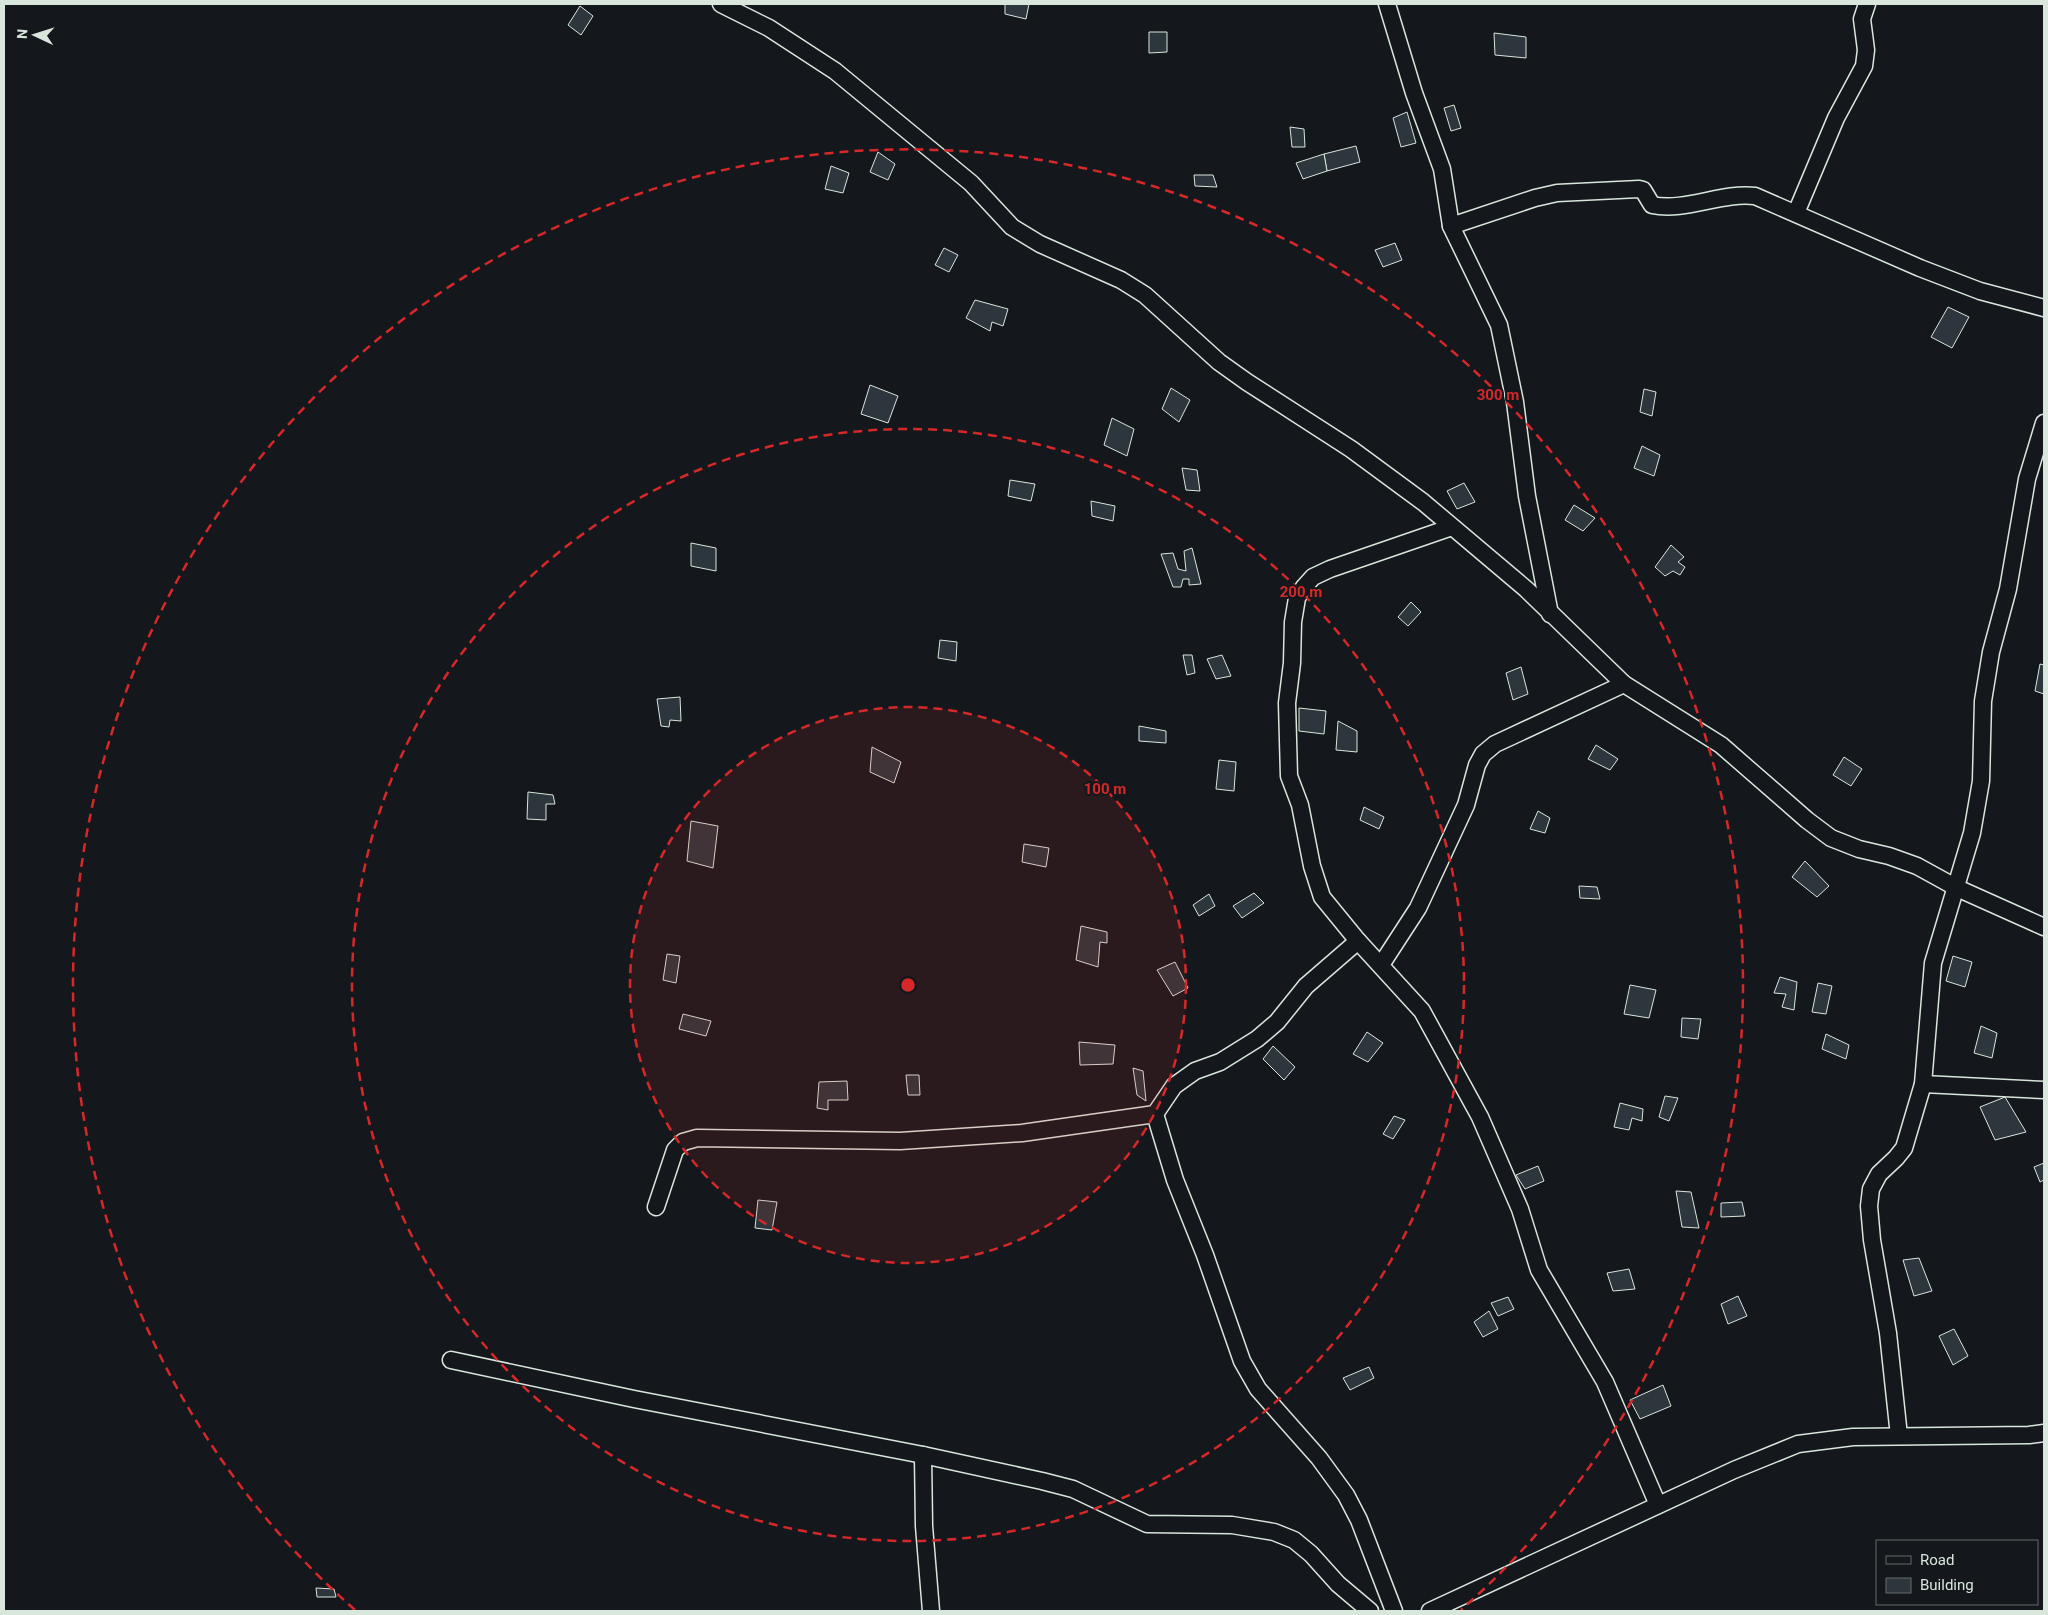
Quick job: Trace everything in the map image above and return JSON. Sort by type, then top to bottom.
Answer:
[{"type":"street","points":[[721,4],[769,28],[835,71],[971,183],[1012,227],[1040,244],[1121,280],[1145,295],[1219,362],[1351,449],[1423,502],[1526,589],[1550,614],[1582,641],[1624,684],[1721,745],[1831,838],[1859,849],[1889,856],[1918,866],[1957,888],[2044,927]]},
{"type":"street","points":[[1387,4],[1414,93],[1442,169],[1451,226],[1499,325],[1515,402],[1527,496],[1550,614]]},
{"type":"street","points":[[1796,213],[1836,118],[1864,66],[1866,50],[1862,19],[1866,4]]},
{"type":"street","points":[[1451,226],[1535,198],[1557,193],[1639,189],[1643,190],[1652,205],[1659,207],[1699,203],[1744,194],[1756,196],[1929,272],[1980,290],[2044,308]]},
{"type":"street","points":[[1900,1436],[1888,1333],[1872,1240],[1869,1206],[1872,1189],[1879,1174],[1904,1148],[1923,1084],[1933,963],[1972,833],[1981,781],[1983,701],[1991,652],[2008,589],[2027,479],[2044,423]]},
{"type":"street","points":[[1452,527],[1330,569],[1313,578],[1304,587],[1297,598],[1293,622],[1292,663],[1287,703],[1288,776],[1300,804],[1312,866],[1322,897],[1358,941],[1422,1011],[1480,1117],[1520,1209],[1539,1270],[1605,1382],[1658,1505]]},
{"type":"street","points":[[1380,965],[1418,908],[1466,805],[1477,765],[1483,754],[1495,744],[1624,684]]},
{"type":"street","points":[[656,1207],[675,1150],[683,1142],[698,1138],[900,1141],[1022,1133],[1155,1114],[1174,1086],[1195,1071],[1220,1062],[1257,1039],[1277,1022],[1306,986],[1358,941]]},
{"type":"street","points":[[1923,1084],[2044,1090]]},
{"type":"street","points":[[1155,1114],[1174,1180],[1205,1255],[1242,1360],[1258,1389],[1319,1458],[1346,1495],[1359,1520],[1394,1611]]},
{"type":"street","points":[[451,1360],[634,1399],[923,1454],[1073,1489],[1146,1524],[1232,1525],[1274,1532],[1294,1540],[1311,1554],[1338,1584],[1370,1611]]},
{"type":"street","points":[[1430,1611],[1734,1470],[1798,1444],[1853,1437],[2028,1435],[2044,1433]]},
{"type":"street","points":[[923,1454],[924,1526],[931,1611]]},
{"type":"building","points":[[1005,4],[1029,4],[1026,19],[1005,14]]},
{"type":"building","points":[[580,6],[593,16],[581,35],[568,25]]},
{"type":"building","points":[[1149,32],[1167,32],[1167,52],[1149,53]]},
{"type":"building","points":[[1494,33],[1526,37],[1526,58],[1495,55]]},
{"type":"building","points":[[1454,105],[1461,128],[1451,131],[1444,108]]},
{"type":"building","points":[[1407,112],[1416,143],[1401,147],[1393,118]]},
{"type":"building","points":[[1290,127],[1304,129],[1305,147],[1292,147]]},
{"type":"building","points":[[1356,146],[1360,162],[1327,171],[1324,154]]},
{"type":"building","points":[[878,152],[895,164],[888,180],[870,172]]},
{"type":"building","points":[[1324,154],[1327,171],[1303,179],[1296,163]]},
{"type":"building","points":[[831,166],[849,173],[843,193],[825,189]]},
{"type":"building","points":[[1194,175],[1213,175],[1217,187],[1195,186]]},
{"type":"building","points":[[1395,243],[1402,260],[1383,267],[1375,250]]},
{"type":"building","points":[[944,248],[958,255],[949,272],[935,265]]},
{"type":"building","points":[[975,300],[1008,309],[1003,326],[992,322],[990,331],[966,318]]},
{"type":"building","points":[[1948,307],[1969,317],[1952,348],[1931,337]]},
{"type":"building","points":[[870,385],[898,396],[888,423],[861,414]]},
{"type":"building","points":[[1171,388],[1190,400],[1179,422],[1162,409]]},
{"type":"building","points":[[1644,389],[1656,392],[1652,416],[1640,412]]},
{"type":"building","points":[[1112,418],[1134,429],[1127,456],[1104,445]]},
{"type":"building","points":[[1642,446],[1660,455],[1654,476],[1634,468]]},
{"type":"building","points":[[1182,468],[1197,470],[1200,491],[1186,490]]},
{"type":"building","points":[[1010,480],[1035,484],[1031,501],[1008,496]]},
{"type":"building","points":[[1464,483],[1475,502],[1457,509],[1447,491]]},
{"type":"building","points":[[1091,501],[1115,506],[1113,521],[1092,516]]},
{"type":"building","points":[[1574,505],[1595,518],[1583,531],[1565,520]]},
{"type":"building","points":[[691,543],[716,548],[716,571],[691,566]]},
{"type":"building","points":[[1671,545],[1684,557],[1678,562],[1685,567],[1680,575],[1673,571],[1665,576],[1655,567]]},
{"type":"building","points":[[1192,548],[1201,584],[1189,585],[1189,579],[1183,579],[1181,587],[1173,587],[1161,554],[1173,553],[1178,569],[1186,571],[1184,551]]},
{"type":"building","points":[[1411,602],[1421,612],[1408,626],[1398,617]]},
{"type":"building","points":[[940,640],[957,642],[956,661],[938,658]]},
{"type":"building","points":[[1183,655],[1192,655],[1195,673],[1187,675]]},
{"type":"building","points":[[1222,655],[1231,676],[1216,679],[1207,659]]},
{"type":"building","points":[[2040,664],[2044,665],[2044,694],[2035,691]]},
{"type":"building","points":[[1521,667],[1528,694],[1513,700],[1506,673]]},
{"type":"building","points":[[680,697],[681,721],[670,720],[669,727],[661,726],[657,699]]},
{"type":"building","points":[[1299,708],[1326,711],[1324,734],[1299,731]]},
{"type":"building","points":[[1338,721],[1357,731],[1357,752],[1336,750]]},
{"type":"building","points":[[1139,726],[1166,731],[1166,743],[1139,741]]},
{"type":"building","points":[[1596,745],[1618,759],[1610,770],[1588,759]]},
{"type":"building","points":[[872,747],[901,762],[894,783],[870,772]]},
{"type":"building","points":[[1844,757],[1862,769],[1851,786],[1833,775]]},
{"type":"building","points":[[1219,760],[1236,762],[1234,791],[1216,789]]},
{"type":"building","points":[[528,792],[553,795],[555,804],[546,804],[546,820],[527,819]]},
{"type":"building","points":[[1364,807],[1384,817],[1379,829],[1360,820]]},
{"type":"building","points":[[1538,811],[1550,818],[1545,833],[1530,829]]},
{"type":"building","points":[[691,821],[718,826],[713,868],[687,861]]},
{"type":"building","points":[[1024,844],[1049,848],[1046,867],[1022,862]]},
{"type":"building","points":[[1805,861],[1829,886],[1817,897],[1792,877]]},
{"type":"building","points":[[1579,886],[1597,887],[1600,899],[1580,898]]},
{"type":"building","points":[[1254,893],[1264,903],[1242,918],[1233,906]]},
{"type":"building","points":[[1209,894],[1215,906],[1199,916],[1193,905]]},
{"type":"building","points":[[1081,926],[1107,932],[1107,943],[1100,942],[1098,967],[1076,960]]},
{"type":"building","points":[[667,954],[680,956],[676,983],[663,980]]},
{"type":"building","points":[[1953,956],[1972,962],[1965,987],[1946,981]]},
{"type":"building","points":[[1175,962],[1188,988],[1173,996],[1157,970]]},
{"type":"building","points":[[1780,977],[1797,982],[1794,1010],[1782,1007],[1786,994],[1774,993]]},
{"type":"building","points":[[1818,983],[1832,986],[1826,1014],[1812,1012]]},
{"type":"building","points":[[1630,985],[1656,990],[1649,1018],[1624,1014]]},
{"type":"building","points":[[683,1014],[711,1021],[706,1036],[679,1029]]},
{"type":"building","points":[[1682,1018],[1701,1019],[1698,1039],[1681,1037]]},
{"type":"building","points":[[1981,1026],[1997,1033],[1992,1058],[1974,1053]]},
{"type":"building","points":[[1367,1032],[1383,1043],[1368,1062],[1353,1054]]},
{"type":"building","points":[[1826,1034],[1849,1045],[1846,1059],[1822,1049]]},
{"type":"building","points":[[1079,1042],[1115,1045],[1113,1064],[1080,1065]]},
{"type":"building","points":[[1273,1046],[1295,1067],[1284,1080],[1263,1059]]},
{"type":"building","points":[[1133,1068],[1143,1071],[1146,1101],[1137,1095]]},
{"type":"building","points":[[906,1075],[919,1075],[920,1095],[908,1095]]},
{"type":"building","points":[[847,1081],[848,1100],[828,1100],[828,1110],[817,1108],[819,1082]]},
{"type":"building","points":[[1665,1096],[1678,1098],[1669,1121],[1659,1117]]},
{"type":"building","points":[[2005,1097],[2026,1132],[1995,1140],[1980,1107]]},
{"type":"building","points":[[1620,1103],[1643,1109],[1642,1121],[1632,1118],[1629,1130],[1614,1127]]},
{"type":"building","points":[[1394,1116],[1405,1120],[1393,1139],[1383,1134]]},
{"type":"building","points":[[2044,1163],[2044,1180],[2040,1182],[2034,1167]]},
{"type":"building","points":[[1538,1166],[1544,1181],[1525,1189],[1516,1175]]},
{"type":"building","points":[[1676,1191],[1691,1192],[1699,1228],[1682,1227]]},
{"type":"building","points":[[758,1200],[777,1202],[772,1230],[755,1228]]},
{"type":"building","points":[[1742,1202],[1745,1216],[1721,1217],[1721,1203]]},
{"type":"building","points":[[1919,1258],[1932,1291],[1914,1296],[1903,1260]]},
{"type":"building","points":[[1629,1269],[1635,1289],[1613,1291],[1607,1273]]},
{"type":"building","points":[[1738,1296],[1747,1316],[1728,1324],[1721,1304]]},
{"type":"building","points":[[1508,1297],[1514,1309],[1498,1316],[1491,1303]]},
{"type":"building","points":[[1489,1311],[1498,1329],[1483,1337],[1474,1322]]},
{"type":"building","points":[[1954,1329],[1968,1356],[1953,1365],[1939,1336]]},
{"type":"building","points":[[1369,1367],[1374,1378],[1350,1390],[1343,1378]]},
{"type":"building","points":[[1663,1385],[1671,1406],[1640,1419],[1630,1400]]},
{"type":"building","points":[[316,1588],[334,1589],[336,1597],[317,1597]]}]
